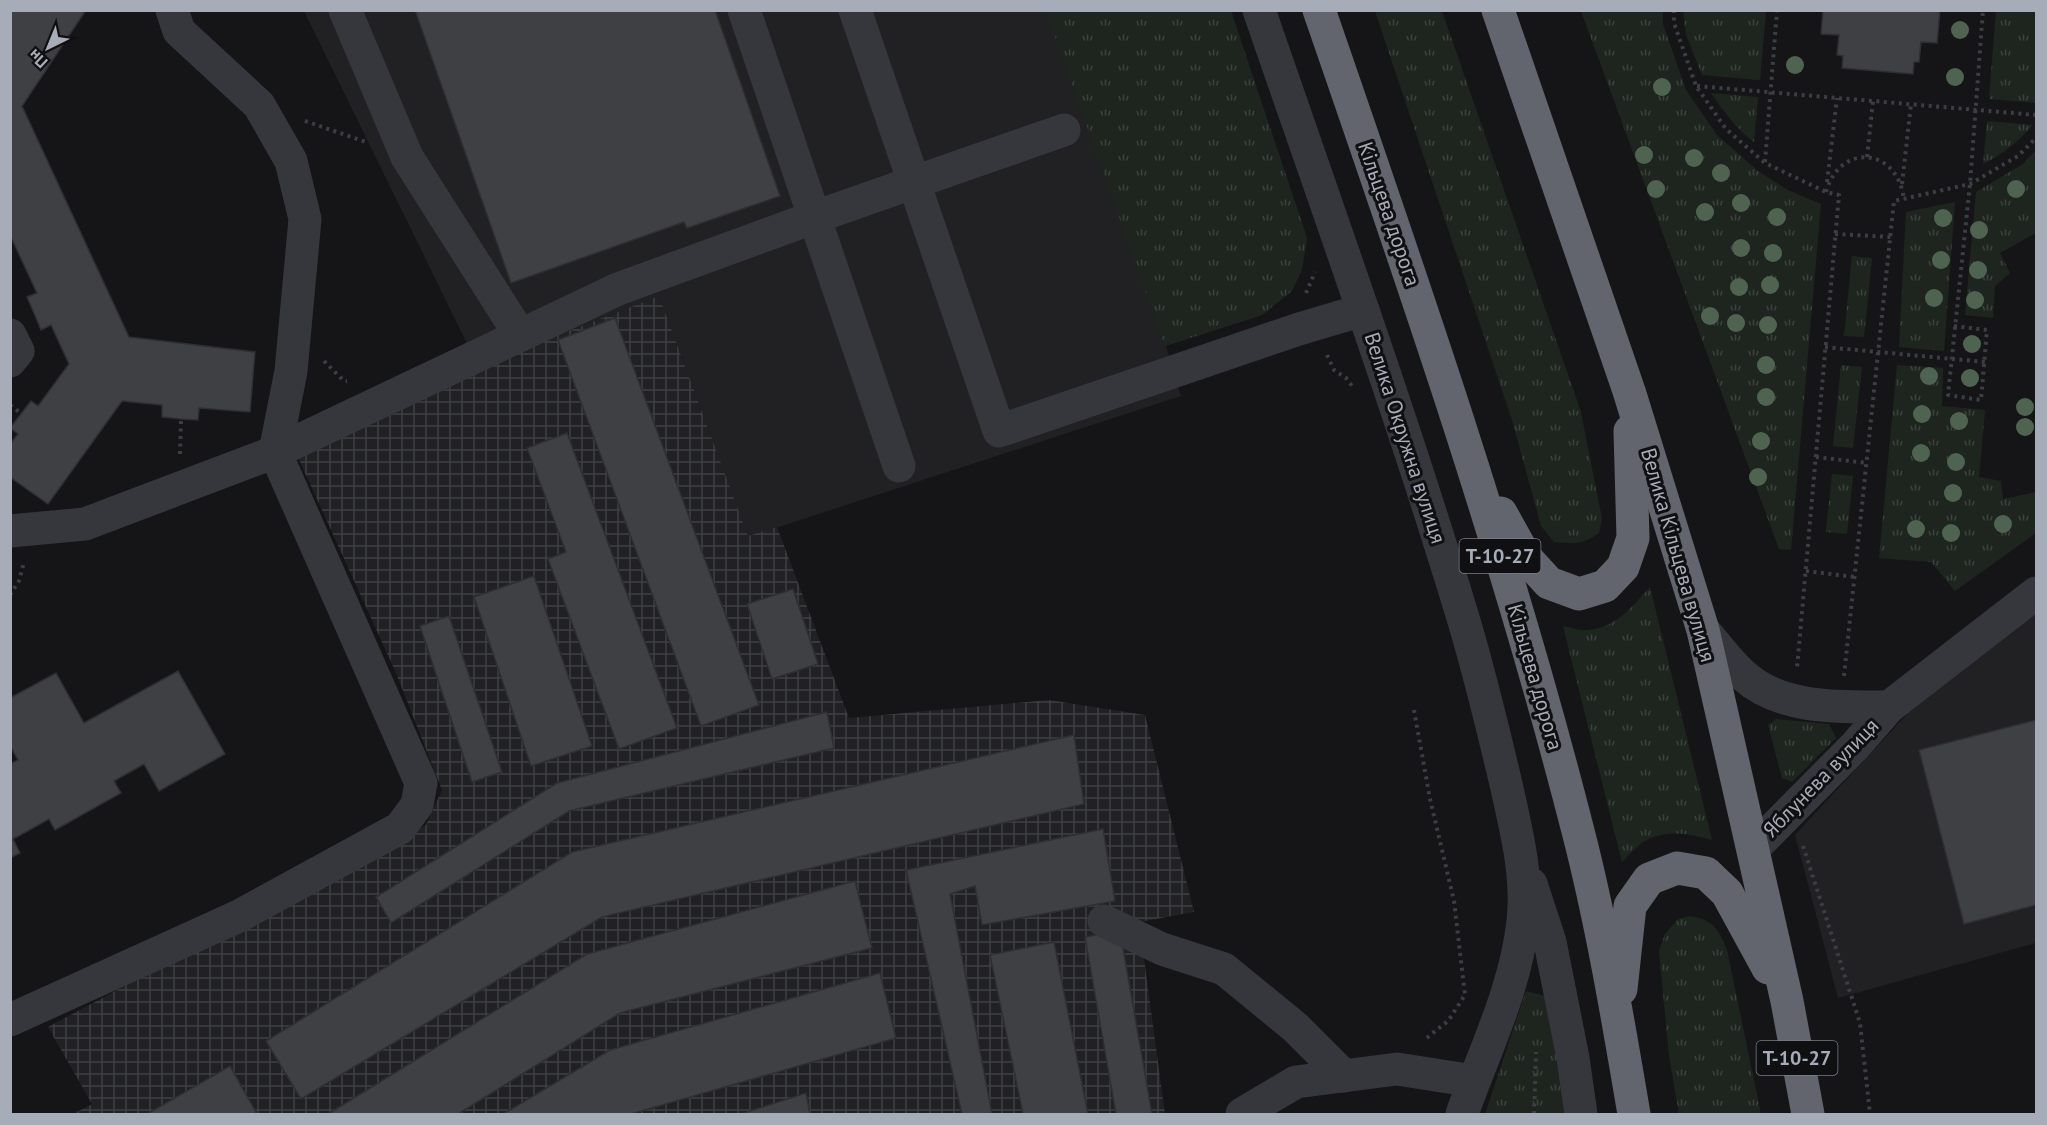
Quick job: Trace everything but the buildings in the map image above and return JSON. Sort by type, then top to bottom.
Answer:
[{"type":"highway","name":"Кільцева дорога","points":[[1319,10],[1469,454],[1528,650],[1578,834],[1617,1016],[1634,1114]]},
{"type":"highway","name":"Велика Кільцева вулиця","points":[[1498,10],[1629,391],[1703,630],[1787,1001],[1808,1114]]},
{"type":"highway","points":[[1469,454],[1526,558],[1549,583],[1579,594],[1605,586],[1623,567],[1633,538],[1629,391]]},
{"type":"highway","points":[[1617,1016],[1630,906],[1649,879],[1677,868],[1706,873],[1727,893],[1787,1001]]},
{"type":"street","points":[[10,1020],[239,916],[400,828],[417,805],[421,783],[275,452],[291,371],[305,219],[291,161],[259,105],[176,21],[148,10]]},
{"type":"street","points":[[345,10],[407,157],[520,335]]},
{"type":"street","points":[[744,10],[899,466]]},
{"type":"street","points":[[855,10],[999,431],[1312,325],[1363,310]]},
{"type":"street","name":"Велика Окружна вулиця","points":[[1259,10],[1363,310],[1439,539],[1481,679],[1522,857],[1524,920],[1518,953],[1507,995],[1462,1114]]},
{"type":"street","points":[[10,531],[85,525],[275,452],[618,289],[1064,130]]},
{"type":"street","points":[[10,335],[18,351],[10,362]]},
{"type":"street","name":"Яблунева вулиця","points":[[1753,849],[1855,746],[1889,706],[2037,593]]},
{"type":"street","name":"Яблунева вулиця","points":[[1703,630],[1744,676],[1776,696],[1817,704],[1889,706]]},
{"type":"street","points":[[1522,857],[1550,942],[1573,1058],[1581,1114]]},
{"type":"street","points":[[1104,921],[1162,949],[1224,969],[1295,1027],[1344,1076]]},
{"type":"street","points":[[1242,1114],[1296,1082],[1397,1069],[1474,1081]]},
{"type":"path","points":[[1674,10],[1674,23],[1696,86],[1726,129],[1765,163],[1826,192],[1839,195],[1796,673]]},
{"type":"path","points":[[1765,163],[1778,10]]},
{"type":"path","points":[[1954,326],[1988,330],[1981,400],[1948,395],[1954,326],[1970,184],[1983,10]]},
{"type":"path","points":[[1696,86],[2037,115]]},
{"type":"path","points":[[1826,192],[1837,98]]},
{"type":"path","points":[[1868,157],[1873,101]]},
{"type":"path","points":[[1902,185],[1911,104]]},
{"type":"path","points":[[259,105],[407,157]]},
{"type":"path","points":[[1844,680],[1894,201],[1970,184],[2018,156],[2037,138]]},
{"type":"path","points":[[1826,192],[1829,180],[1837,169],[1848,162],[1868,157],[1887,165],[1897,174],[1905,200]]},
{"type":"path","points":[[1835,234],[1891,237]]},
{"type":"path","points":[[1317,268],[1310,287],[1300,300],[1334,370],[1346,378],[1353,387]]},
{"type":"path","points":[[1825,347],[1985,362]]},
{"type":"path","points":[[322,359],[344,381],[402,392]]},
{"type":"path","points":[[10,405],[22,414]]},
{"type":"path","points":[[1816,457],[1867,462]]},
{"type":"path","points":[[1806,571],[1855,577]]},
{"type":"path","points":[[1397,1069],[1403,1044],[1426,1039],[1448,1021],[1465,995],[1454,901],[1430,799],[1414,710]]},
{"type":"path","points":[[1800,836],[1860,1023],[1870,1114]]},
{"type":"shaded area","points":[[304,11],[1231,11],[1307,238],[1302,269],[1292,291],[1262,315],[1166,346],[1181,396],[748,537],[659,296],[478,366]]},
{"type":"shaded area","points":[[659,296],[748,536],[777,527],[849,718],[1049,700],[1145,715],[1194,912],[1139,922],[1165,1114],[73,1114],[92,1104],[48,1027],[426,825],[442,790],[396,673],[296,453],[478,366]]},
{"type":"shaded area","points":[[2036,613],[2036,943],[1838,998],[1795,835],[1908,713]]},
{"type":"green space","points":[[1046,11],[1231,11],[1307,238],[1302,269],[1292,291],[1262,315],[1165,346]]},
{"type":"green space","points":[[1375,11],[1442,11],[1581,412],[1602,519],[1599,533],[1582,542],[1554,542],[1541,526],[1512,420]]},
{"type":"green space","points":[[1581,11],[1663,11],[1663,24],[1686,90],[1717,135],[1758,171],[1788,190],[1821,204],[1791,550],[1779,549]]},
{"type":"green space","points":[[1683,11],[1766,11],[1760,80],[1702,75],[1686,35]]},
{"type":"green space","points":[[1996,11],[2036,11],[2036,103],[1989,99]]},
{"type":"green space","points":[[1711,93],[1758,97],[1754,142],[1731,119]]},
{"type":"green space","points":[[1987,121],[2033,125],[2010,147],[1983,164]]},
{"type":"green space","points":[[2036,150],[2036,233],[2000,253],[2010,273],[1995,286],[1993,318],[1965,315],[1976,192],[2023,164]]},
{"type":"green space","points":[[1955,202],[1944,351],[1899,347],[1906,212]]},
{"type":"green space","points":[[1852,256],[1872,258],[1864,337],[1844,336]]},
{"type":"green space","points":[[1841,365],[1862,367],[1853,448],[1833,446]]},
{"type":"green space","points":[[1897,365],[1943,368],[1942,406],[1985,410],[1979,477],[2001,481],[2003,499],[2036,492],[2036,533],[1955,591],[1931,562],[1879,558]]},
{"type":"green space","points":[[1832,474],[1853,476],[1847,534],[1826,532]]},
{"type":"green space","points":[[1650,587],[1712,840],[1686,834],[1660,835],[1643,842],[1622,862],[1563,626],[1584,630],[1607,625],[1623,615]]},
{"type":"green space","points":[[1776,719],[1829,724],[1836,738],[1792,782],[1782,778],[1768,725]]},
{"type":"green space","points":[[1690,916],[1710,923],[1721,936],[1727,950],[1761,1114],[1679,1114],[1669,1056],[1659,951],[1665,934],[1678,919]]},
{"type":"green space","points":[[1526,991],[1549,997],[1566,1114],[1485,1114]]}]
